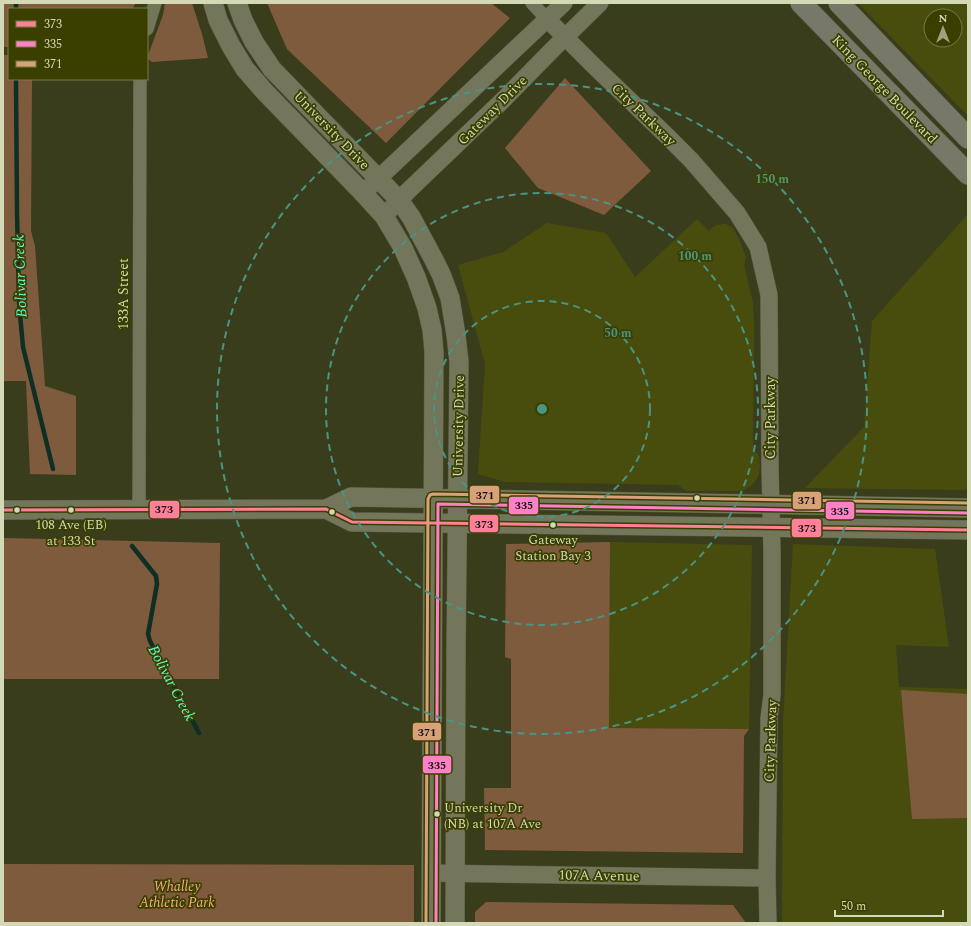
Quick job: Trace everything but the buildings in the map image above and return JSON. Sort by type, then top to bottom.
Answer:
[{"type":"main road","name":"University Drive","points":[[213,3],[218,20],[230,46],[245,69],[265,92],[384,216],[403,248],[416,277],[427,308],[432,330],[434,352],[431,923]]},
{"type":"main road","name":"University Drive","points":[[237,3],[254,42],[272,69],[399,200],[411,217],[433,258],[450,298],[459,362],[455,923]]},
{"type":"main road","name":"King George Boulevard","points":[[801,3],[968,174]]},
{"type":"main road","name":"King George Boulevard","points":[[839,3],[968,138]]},
{"type":"main road","points":[[3,510],[326,509],[351,497],[968,508]]},
{"type":"main road","points":[[326,509],[352,522],[968,530]]},
{"type":"street","points":[[148,25],[154,3]]},
{"type":"street","name":"City Parkway","points":[[532,3],[594,66],[691,160],[737,213],[758,247],[769,295],[772,527],[772,695],[769,718],[767,878],[768,923]]},
{"type":"street","name":"Gateway Drive","points":[[363,193],[564,3]]},
{"type":"street","name":"Gateway Drive","points":[[384,216],[503,100],[552,48],[600,3]]},
{"type":"street","name":"133A Street","points":[[139,510],[140,80]]},
{"type":"street","name":"107A Avenue","points":[[432,873],[767,878]]},
{"type":"shaded area","points":[[858,3],[968,3],[968,116]]},
{"type":"shaded area","points":[[968,214],[968,490],[805,488],[864,427],[872,321]]},
{"type":"shaded area","points":[[697,219],[709,231],[714,226],[722,224],[726,224],[733,228],[746,257],[744,265],[753,303],[754,322],[753,448],[759,457],[760,466],[759,474],[751,486],[741,491],[686,491],[678,485],[505,482],[478,474],[485,364],[458,265],[503,252],[547,223],[606,233],[635,277]]},
{"type":"shaded area","points":[[610,542],[752,545],[749,729],[609,728]]},
{"type":"shaded area","points":[[793,544],[935,549],[949,647],[896,645],[899,687],[968,689],[968,923],[782,923],[783,722]]},
{"type":"green space","points":[[3,3],[136,3],[133,8],[8,8],[8,47],[3,47]]},
{"type":"green space","points":[[165,3],[192,3],[208,58],[152,62],[148,59],[163,15]]},
{"type":"green space","points":[[267,3],[491,3],[510,18],[386,143],[287,49]]},
{"type":"green space","points":[[3,55],[8,55],[8,80],[32,80],[31,231],[35,246],[45,386],[76,396],[76,475],[30,474],[26,381],[3,381]]},
{"type":"green space","points":[[565,78],[651,171],[604,215],[538,188],[505,148]]},
{"type":"green space","points":[[4,538],[220,543],[219,679],[3,679]]},
{"type":"green space","points":[[610,542],[609,728],[749,729],[744,736],[743,853],[485,850],[484,788],[511,788],[511,659],[505,657],[506,544]]},
{"type":"green space","points":[[901,690],[968,694],[968,818],[912,819]]},
{"type":"green space","name":"Whalley Athletic Park","points":[[3,864],[414,865],[414,923],[3,923]]},
{"type":"green space","points":[[486,902],[733,905],[746,923],[475,923],[475,912]]},
{"type":"waterway","name":"Bolivar Creek","points":[[16,3],[16,8]]},
{"type":"waterway","name":"Bolivar Creek","points":[[16,80],[19,303],[23,347],[53,469]]},
{"type":"waterway","name":"Bolivar Creek","points":[[132,546],[156,576],[157,584],[148,634],[150,641],[199,733]]},
{"type":"transit line","name":"371","points":[[426,923],[428,499],[430,495],[968,503]]},
{"type":"transit line","name":"335","points":[[436,923],[438,504],[968,513]]},
{"type":"transit line","name":"373","points":[[3,510],[326,509],[352,522],[968,530]]},
{"type":"place","name":"108 Ave (EB) at 133 St","points":[[71,510]]},
{"type":"place","name":"Gateway Station Bay 3","points":[[553,525]]},
{"type":"place","name":"University Dr (NB) at 107A Ave","points":[[437,814]]}]
